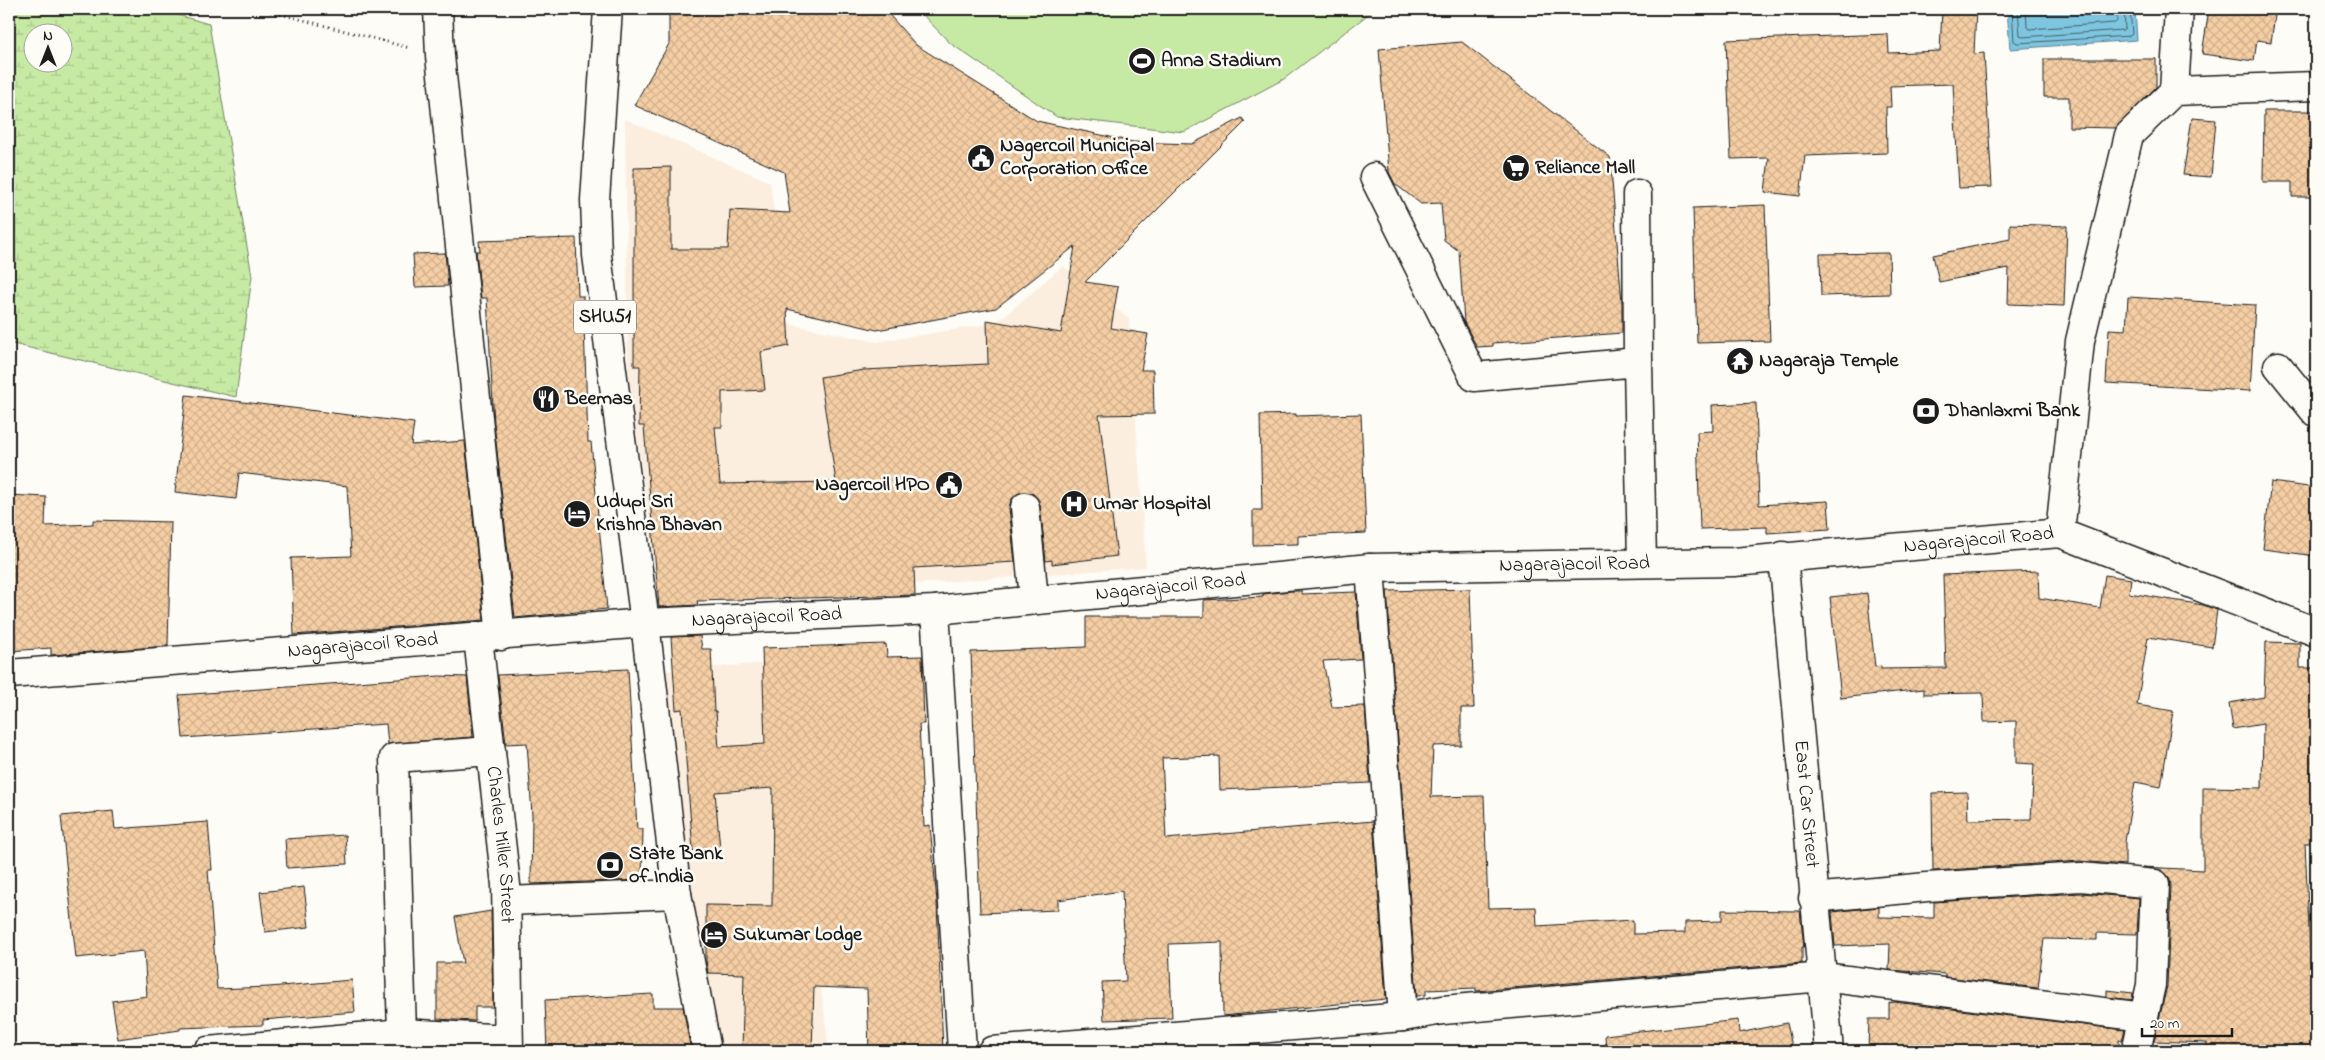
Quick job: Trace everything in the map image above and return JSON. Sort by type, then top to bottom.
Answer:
[{"type":"street","name":"Charles Miller Street","points":[[438,9],[440,56],[490,637],[491,751],[506,901],[508,1045]]},
{"type":"street","name":"SHU51","points":[[608,9],[595,200],[597,255],[645,623],[677,894],[707,1051]]},
{"type":"street","points":[[2174,91],[2179,9]]},
{"type":"street","points":[[2060,534],[2080,341],[2128,135],[2174,91],[2316,86]]},
{"type":"street","points":[[1374,177],[1474,377],[1638,362]]},
{"type":"street","points":[[1637,194],[1642,563]]},
{"type":"street","points":[[2278,366],[2316,413]]},
{"type":"street","points":[[1025,507],[1034,599]]},
{"type":"street","name":"Nagarajacoil Road","points":[[9,674],[490,637],[645,623],[935,610],[1370,568],[1734,562],[1783,556],[2060,534],[2316,632]]},
{"type":"street","name":"East Car Street","points":[[1783,556],[1813,898],[1823,977],[1828,1051]]},
{"type":"street","points":[[1370,568],[1403,1016]]},
{"type":"street","points":[[935,610],[962,1051]]},
{"type":"street","points":[[402,1033],[394,758],[491,751]]},
{"type":"street","points":[[1813,898],[1927,887],[2080,876],[2155,884],[2151,985],[2136,1051]]},
{"type":"street","points":[[506,901],[677,894]]},
{"type":"street","points":[[992,1051],[1403,1016],[1443,1010],[1823,977],[2144,1017]]},
{"type":"street","points":[[208,1051],[402,1033],[508,1045]]},
{"type":"path","points":[[260,9],[440,56]]},
{"type":"shaded area","points":[[625,119],[770,182],[789,324],[877,342],[996,323],[1063,266],[1129,319],[1146,567],[660,603],[628,370]]},
{"type":"shaded area","points":[[780,662],[829,1051],[718,1051],[707,1010],[666,671]]},
{"type":"green space","points":[[9,9],[157,9],[209,24],[252,276],[236,397],[9,343]]},
{"type":"green space","name":"Anna Stadium","points":[[917,9],[1375,9],[1284,79],[1184,132],[1057,117],[950,43]]},
{"type":"water","points":[[2007,9],[2135,9],[2137,40],[2010,49]]},
{"type":"building","points":[[669,9],[884,9],[916,45],[1037,121],[1133,142],[1192,144],[1242,118],[1245,122],[1085,282],[1118,287],[1111,328],[1148,334],[1141,370],[1153,370],[1154,414],[1099,415],[1117,556],[1052,564],[1052,560],[1046,561],[1040,505],[1032,493],[1023,492],[1011,500],[1009,508],[1015,562],[914,568],[915,595],[697,601],[698,605],[659,607],[644,426],[639,426],[640,366],[634,366],[634,168],[671,167],[671,249],[728,249],[730,210],[790,213],[784,172],[634,105],[669,44]],"holes":[[[1075,246],[1061,333],[987,320],[988,364],[864,370],[820,377],[836,482],[720,484],[715,427],[722,427],[722,392],[765,390],[761,352],[789,346],[787,309],[877,330],[996,308]]]},
{"type":"building","points":[[1942,9],[1976,9],[1974,54],[1984,53],[1992,187],[1959,188],[1953,84],[1890,86],[1891,107],[1886,107],[1887,153],[1805,156],[1800,196],[1765,192],[1769,158],[1731,159],[1726,40],[1888,34],[1889,53],[1940,51]]},
{"type":"building","points":[[2209,9],[2276,9],[2271,42],[2257,40],[2254,61],[2202,54]]},
{"type":"building","points":[[1462,42],[1610,157],[1622,303],[1622,333],[1493,343],[1493,346],[1477,347],[1464,322],[1459,251],[1444,240],[1441,203],[1421,204],[1395,184],[1389,172],[1379,49]]},
{"type":"building","points":[[2044,59],[2156,59],[2156,87],[2116,128],[2069,127],[2069,97],[2044,97]]},
{"type":"building","points":[[2264,111],[2316,111],[2316,197],[2292,197],[2292,182],[2263,182]]},
{"type":"building","points":[[2192,118],[2216,120],[2211,177],[2183,175]]},
{"type":"building","points":[[1765,205],[1770,341],[1697,343],[1693,208]]},
{"type":"building","points":[[2010,224],[2067,226],[2064,306],[2008,304],[2009,268],[1939,282],[1933,255],[2010,239]]},
{"type":"building","points":[[576,238],[578,296],[583,296],[588,442],[591,442],[607,609],[515,618],[494,423],[487,298],[481,298],[476,251],[480,251],[479,241]]},
{"type":"building","points":[[445,253],[448,286],[415,287],[413,254]]},
{"type":"building","points":[[1889,253],[1890,294],[1821,296],[1820,254]]},
{"type":"building","points":[[2128,297],[2255,305],[2250,391],[2106,383],[2109,329],[2126,330]]},
{"type":"building","points":[[186,395],[414,423],[411,445],[465,441],[484,620],[294,635],[291,558],[351,556],[347,486],[239,473],[236,499],[175,492]]},
{"type":"building","points":[[1756,403],[1759,505],[1828,501],[1830,529],[1767,533],[1767,527],[1700,529],[1697,432],[1713,431],[1712,405]]},
{"type":"building","points":[[1296,414],[1296,416],[1361,414],[1366,533],[1298,536],[1298,544],[1253,545],[1253,510],[1262,510],[1260,415]]},
{"type":"building","points":[[2271,482],[2316,488],[2316,556],[2263,549]]},
{"type":"building","points":[[9,495],[46,497],[45,526],[93,524],[93,520],[171,522],[168,646],[51,655],[51,648],[9,651]]},
{"type":"building","points":[[2038,571],[2039,598],[2100,608],[2105,575],[2131,579],[2129,593],[2203,605],[2217,610],[2212,647],[2148,637],[2137,705],[2173,711],[2161,787],[2135,782],[2125,841],[2125,865],[2080,861],[1933,871],[1932,793],[1967,792],[1968,820],[2031,819],[2034,764],[2016,763],[2016,721],[1984,722],[1983,693],[1924,694],[1924,689],[1841,698],[1830,597],[1867,593],[1875,667],[1881,666],[1881,669],[1946,668],[1943,575]]},
{"type":"building","points":[[1470,589],[1474,708],[1461,708],[1461,745],[1433,746],[1431,797],[1484,796],[1488,908],[1536,907],[1537,926],[1633,920],[1633,934],[1685,933],[1685,922],[1722,921],[1722,910],[1800,911],[1804,947],[1802,947],[1802,963],[1476,991],[1476,988],[1426,990],[1426,995],[1417,996],[1387,591]]},
{"type":"building","points":[[1302,591],[1302,594],[1356,592],[1361,659],[1323,661],[1332,707],[1365,706],[1370,783],[1220,790],[1219,756],[1162,758],[1166,839],[1373,821],[1386,999],[1223,1016],[1222,942],[1169,944],[1172,1018],[1104,1020],[1102,982],[1126,981],[1122,891],[1058,900],[1058,910],[980,913],[971,652],[1086,647],[1086,617],[1204,617],[1204,600],[1263,597],[1263,594]]},
{"type":"building","points":[[700,636],[702,649],[711,649],[714,711],[716,711],[719,747],[765,744],[762,648],[886,644],[887,657],[922,656],[924,724],[919,724],[924,826],[930,825],[937,902],[943,1051],[869,1051],[867,989],[814,987],[812,1051],[742,1051],[744,974],[708,973],[706,960],[706,905],[772,906],[773,788],[715,792],[720,849],[693,851],[682,709],[676,710],[671,637]]},
{"type":"building","points":[[2266,642],[2300,643],[2300,668],[2316,668],[2316,843],[2305,843],[2310,951],[2315,951],[2316,1051],[2207,1051],[2207,1043],[2154,1041],[2167,986],[2171,885],[2169,877],[2163,871],[2142,867],[2203,870],[2203,787],[2262,788],[2263,724],[2233,729],[2229,703],[2264,697]]},
{"type":"building","points":[[628,669],[637,829],[643,829],[642,880],[531,884],[532,815],[527,743],[506,744],[498,675]]},
{"type":"building","points":[[439,676],[467,677],[473,737],[388,744],[386,724],[183,738],[179,695]]},
{"type":"building","points":[[113,811],[115,829],[208,822],[212,870],[208,870],[217,989],[352,980],[355,1012],[263,1020],[263,1025],[180,1028],[180,1030],[118,1039],[112,1001],[147,996],[144,951],[76,958],[61,816]]},
{"type":"building","points":[[345,835],[347,864],[287,868],[285,839]]},
{"type":"building","points":[[304,887],[309,927],[265,932],[260,892]]},
{"type":"building","points":[[2081,893],[2139,898],[2137,934],[2097,933],[2097,940],[2044,939],[2038,988],[1945,977],[1945,974],[1889,970],[1890,944],[1835,946],[1832,912],[1879,907],[1879,917],[1934,918],[1934,902]]},
{"type":"building","points":[[491,911],[493,1007],[475,1007],[475,1021],[437,1019],[437,963],[463,963],[455,917]]},
{"type":"building","points":[[2107,990],[2133,993],[2132,1000],[2107,997]]},
{"type":"building","points":[[653,994],[653,1007],[683,1007],[691,1051],[547,1051],[545,1000]]},
{"type":"building","points":[[1894,1002],[2125,1030],[2122,1040],[2119,1040],[2119,1051],[1868,1051],[1869,1019],[1889,1019],[1889,1003]]},
{"type":"building","points":[[1738,1020],[1739,1033],[1787,1023],[1793,1051],[1606,1051],[1605,1035]]},
{"type":"place","name":"Anna Stadium","points":[[1142,61]]},
{"type":"place","name":"Nagercoil Municipal Corporation Office","points":[[981,158]]},
{"type":"place","name":"Reliance Mall","points":[[1516,168]]},
{"type":"place","name":"Nagaraja Temple","points":[[1740,361]]},
{"type":"place","name":"Beemas","points":[[546,399]]},
{"type":"place","name":"Dhanlaxmi Bank","points":[[1926,411]]},
{"type":"place","name":"Nagercoil HPO","points":[[949,485]]},
{"type":"place","name":"Umar Hospital","points":[[1074,504]]},
{"type":"place","name":"Udupi Sri Krishna Bhavan","points":[[577,514]]},
{"type":"place","name":"State Bank of India","points":[[610,865]]},
{"type":"place","name":"Sukumar Lodge","points":[[714,935]]}]
